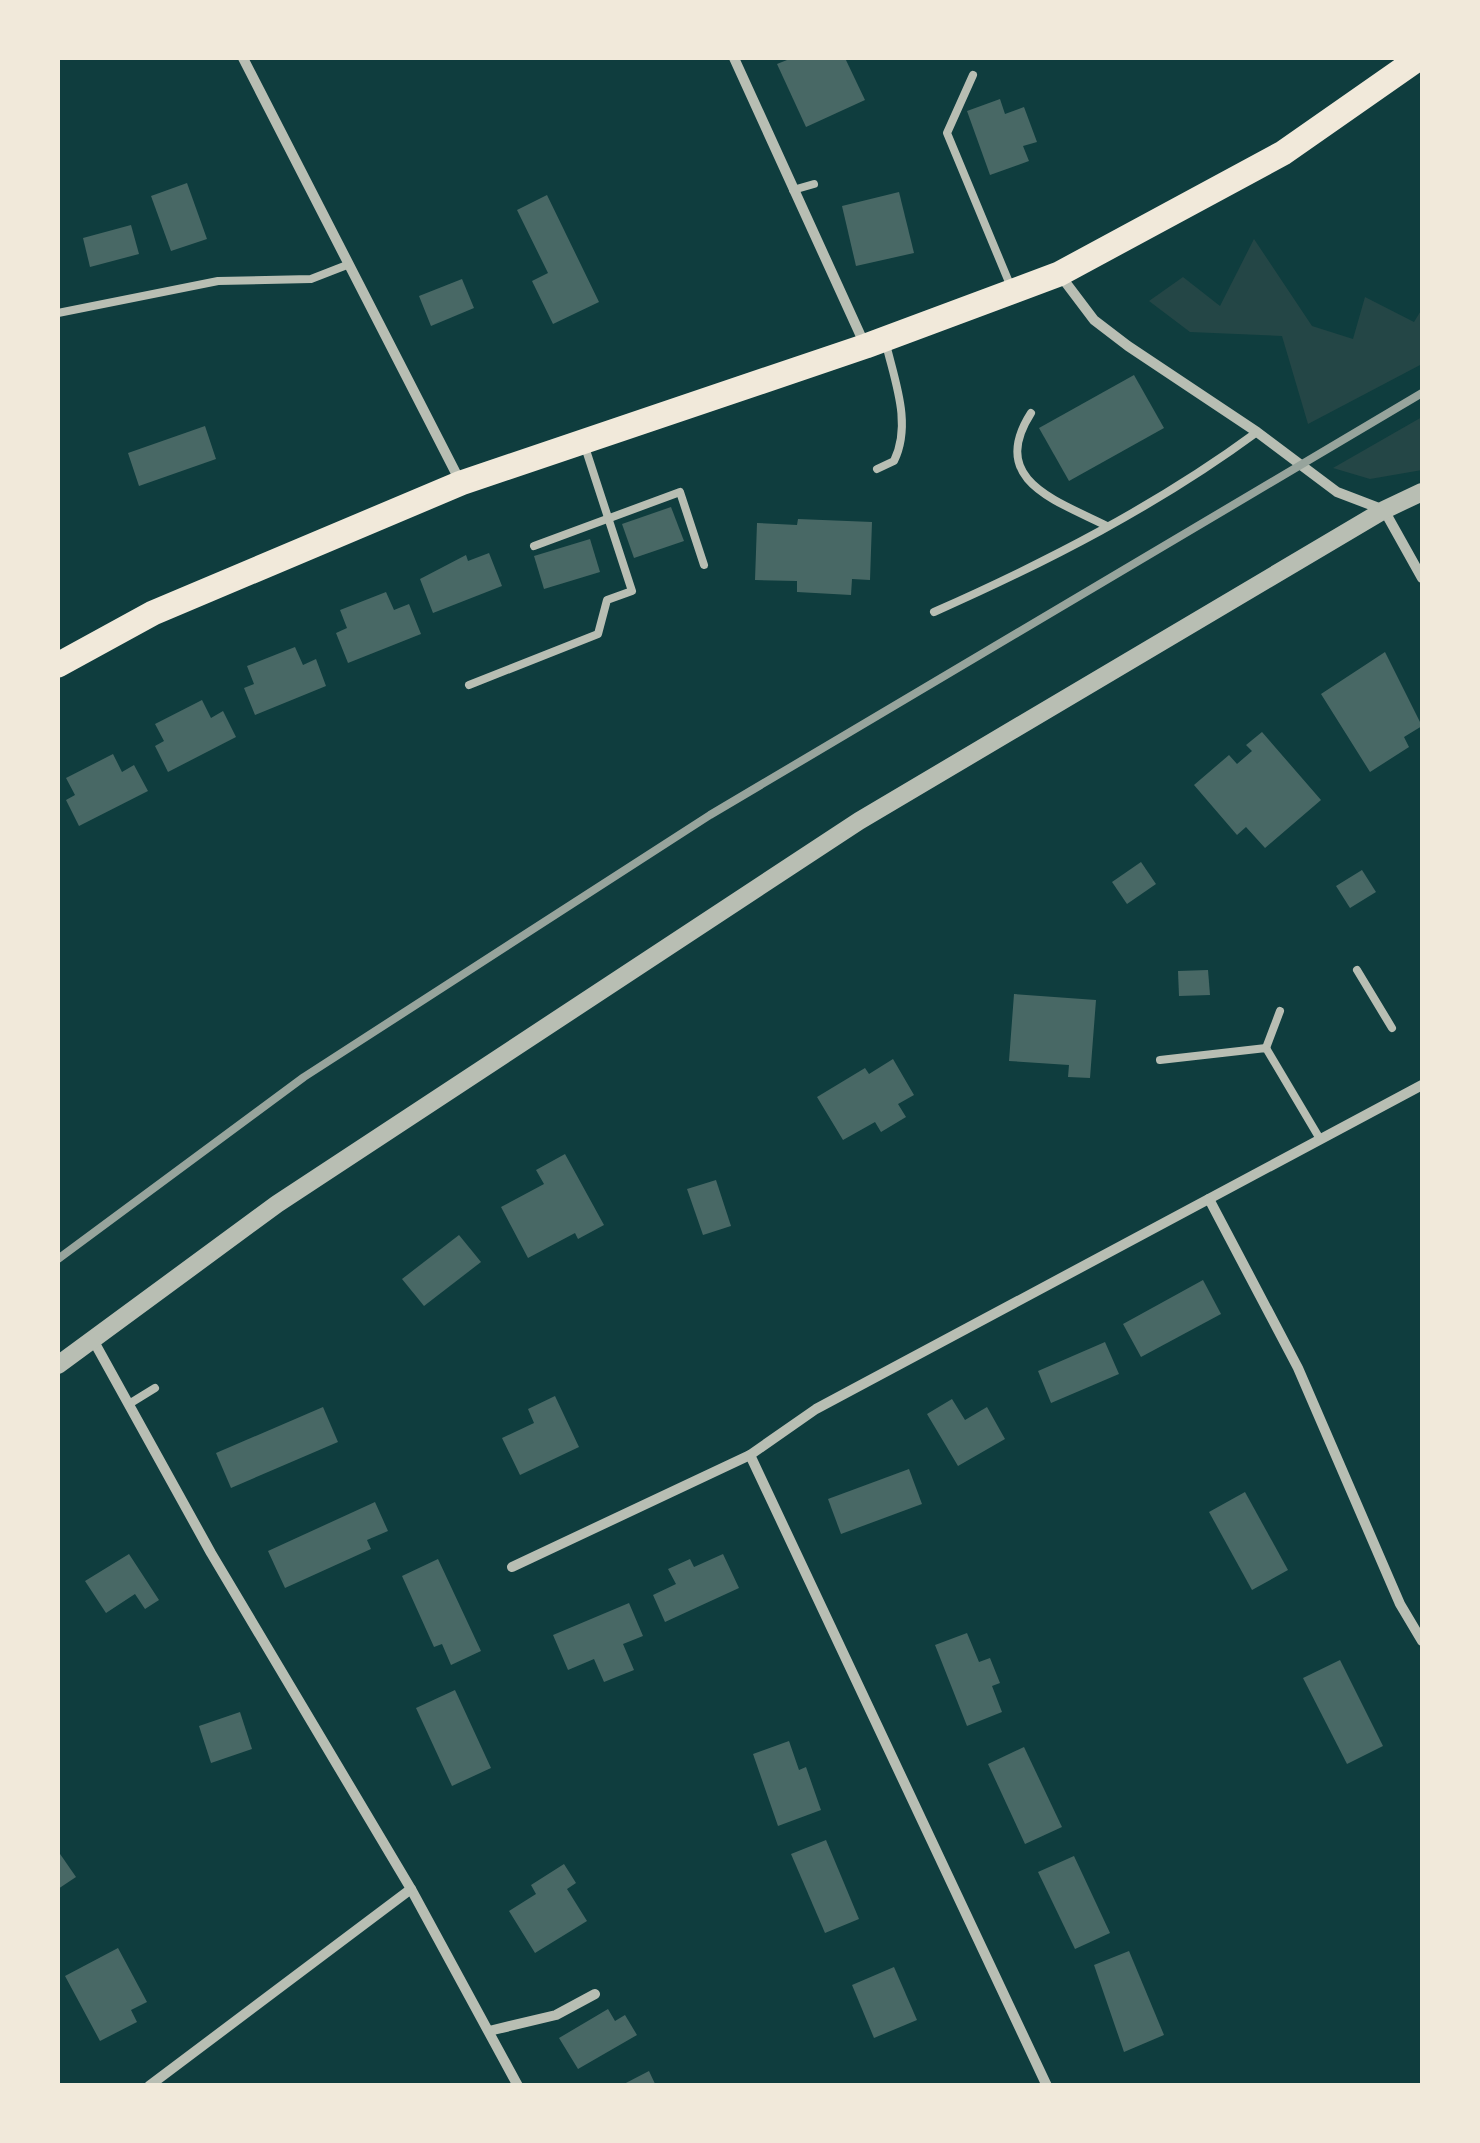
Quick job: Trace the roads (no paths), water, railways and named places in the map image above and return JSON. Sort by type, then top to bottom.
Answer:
[{"type":"main road","points":[[58,665],[153,613],[461,484],[875,343],[1059,274],[1283,153],[1403,62]]},
{"type":"street","points":[[243,58],[461,484]]},
{"type":"street","points":[[738,59],[794,190],[875,343]]},
{"type":"street","points":[[1059,274],[1094,320],[1257,432],[1336,492],[1384,510],[1422,578]]},
{"type":"street","points":[[58,1365],[91,1337],[278,1204],[860,821],[1384,510],[1422,492]]},
{"type":"street","points":[[512,1568],[750,1455],[816,1410],[1422,1085]]},
{"type":"street","points":[[1209,1199],[1298,1368],[1400,1604],[1422,1641]]},
{"type":"street","points":[[91,1337],[210,1553],[411,1889],[518,2086]]},
{"type":"street","points":[[750,1455],[1047,2086]]},
{"type":"street","points":[[148,2086],[411,1889]]},
{"type":"street","points":[[488,2031],[556,2015],[595,1994]]},
{"type":"lane","points":[[973,75],[947,132],[1013,291]]},
{"type":"lane","points":[[794,190],[814,184]]},
{"type":"lane","points":[[58,312],[218,281],[311,279],[348,266]]},
{"type":"lane","points":[[875,343],[900,406],[903,442],[894,461],[877,469]]},
{"type":"lane","points":[[1031,413],[1016,438],[1016,464],[1029,482],[1107,526]]},
{"type":"lane","points":[[934,612],[1043,565],[1211,466],[1257,432]]},
{"type":"lane","points":[[469,685],[598,634],[607,600],[632,592],[583,442]]},
{"type":"lane","points":[[534,546],[680,492],[704,565]]},
{"type":"lane","points":[[1358,970],[1392,1028]]},
{"type":"lane","points":[[1266,1048],[1280,1011]]},
{"type":"lane","points":[[1160,1060],[1266,1048]]},
{"type":"lane","points":[[1266,1048],[1320,1139]]},
{"type":"lane","points":[[129,1404],[155,1388]]},
{"type":"railway","points":[[58,1259],[304,1077],[710,815],[1422,393]]}]
